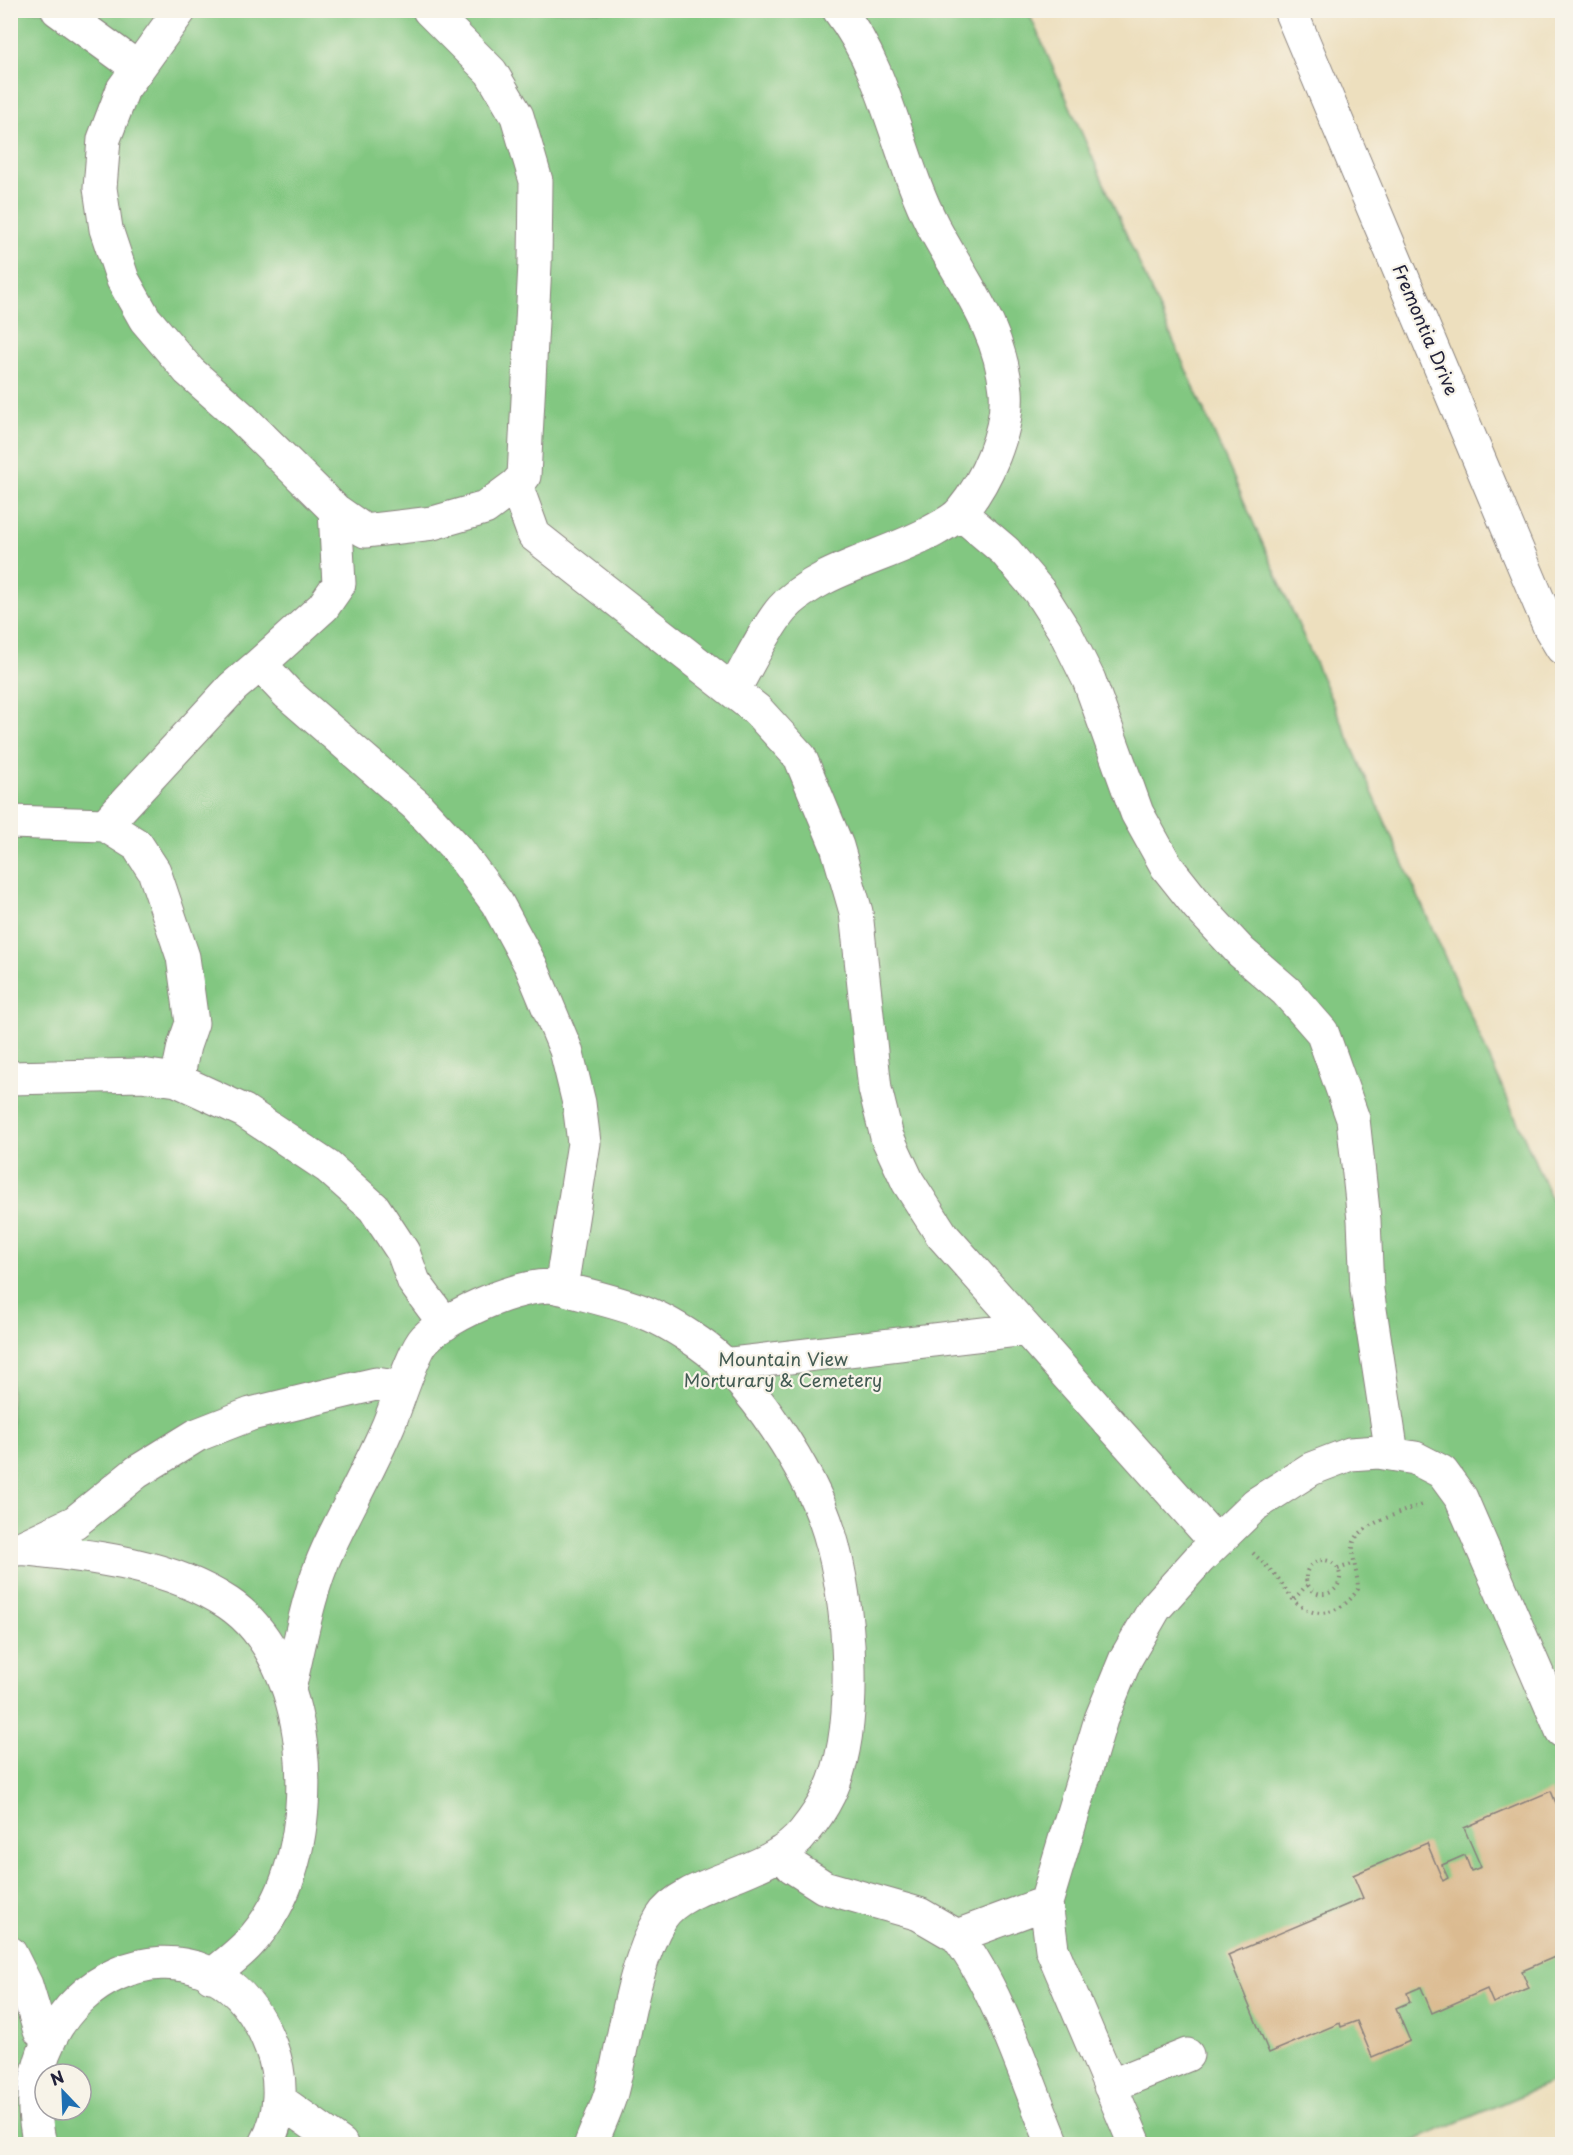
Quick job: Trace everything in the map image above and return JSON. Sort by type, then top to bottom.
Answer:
[{"type":"street","points":[[58,10],[138,68]]},
{"type":"street","points":[[180,10],[123,88],[104,139],[100,188],[106,229],[123,280],[146,319],[189,371],[242,418],[335,510],[364,531],[433,523],[485,508],[516,485],[524,476],[535,264],[536,181],[517,116],[491,72],[429,10]]},
{"type":"street","points":[[733,691],[783,609],[810,588],[849,568],[908,545],[960,513],[980,482],[1001,435],[1006,392],[997,346],[976,297],[933,225],[882,89],[851,27],[838,10]]},
{"type":"street","name":"Fremontia Drive","points":[[1290,10],[1550,628],[1563,648]]},
{"type":"street","points":[[516,485],[534,535],[757,710],[800,757],[837,846],[856,912],[875,1089],[887,1137],[908,1182],[942,1235],[1026,1329],[1223,1536]]},
{"type":"street","points":[[105,825],[233,687],[323,607],[339,584],[335,510]]},
{"type":"street","points":[[960,513],[1005,551],[1039,591],[1065,632],[1089,680],[1137,813],[1167,867],[1198,906],[1241,952],[1286,991],[1322,1032],[1353,1119],[1364,1220],[1367,1290],[1392,1454]]},
{"type":"street","points":[[260,664],[287,693],[416,805],[458,850],[497,903],[531,966],[566,1050],[579,1103],[584,1143],[561,1288]]},
{"type":"street","points":[[10,822],[105,825],[137,845],[154,871],[183,957],[192,1023],[184,1046],[177,1080]]},
{"type":"street","points":[[10,1077],[141,1075],[177,1080],[244,1111],[328,1167],[374,1208],[403,1252],[414,1282],[445,1324]]},
{"type":"street","points":[[289,1689],[305,1619],[327,1550],[358,1492],[424,1339],[467,1309],[515,1292],[552,1285],[647,1313],[700,1344],[750,1391],[778,1431],[824,1522],[840,1583],[848,1643],[849,1693],[844,1737],[830,1793],[804,1834],[770,1861],[691,1894],[673,1904],[663,1915],[649,1940],[619,2051],[610,2095],[591,2145]]},
{"type":"street","points":[[723,1365],[1026,1329]]},
{"type":"street","points":[[15,1550],[75,1522],[137,1472],[197,1435],[250,1414],[376,1384],[402,1388]]},
{"type":"street","points":[[1135,2145],[1052,1949],[1046,1903],[1101,1719],[1126,1659],[1155,1608],[1256,1504],[1311,1469],[1350,1454],[1392,1454],[1415,1458],[1442,1472],[1456,1491],[1563,1731]]},
{"type":"street","points":[[15,1550],[154,1569],[192,1583],[229,1604],[260,1630],[281,1666],[295,1706],[302,1751],[301,1808],[292,1863],[276,1906],[251,1944],[211,1976]]},
{"type":"street","points":[[780,1853],[793,1867],[824,1887],[919,1914],[957,1936],[974,1959],[989,1990],[1053,2145]]},
{"type":"street","points":[[957,1936],[1046,1903]]},
{"type":"street","points":[[10,1953],[26,1985],[40,2031]]},
{"type":"street","points":[[40,2145],[31,2126],[26,2094],[29,2061],[40,2031],[59,2004],[76,1990],[115,1969],[158,1964],[180,1965],[211,1976],[241,1998],[264,2028],[277,2063],[279,2100],[271,2135],[266,2145]]},
{"type":"street","points":[[1110,2086],[1187,2055]]},
{"type":"street","points":[[610,2095],[616,2145]]},
{"type":"street","points":[[279,2100],[341,2145]]},
{"type":"path","points":[[1223,1536],[1275,1575],[1298,1605],[1310,1611],[1325,1613],[1337,1611],[1346,1605],[1358,1589],[1353,1544],[1359,1534],[1373,1524],[1456,1491]]},
{"type":"path","points":[[1318,1561],[1329,1561],[1338,1569],[1340,1579],[1331,1592],[1320,1593],[1308,1584],[1307,1573],[1318,1561]]},
{"type":"path","points":[[1338,1569],[1355,1563]]},
{"type":"path","points":[[1294,1599],[1308,1584]]},
{"type":"green space","name":"Mountain View Morturary & Cemetery","points":[[11,11],[1028,11],[1562,1223],[1562,2078],[1407,2144],[11,2144]]},
{"type":"building","points":[[1551,1791],[1562,1818],[1562,1954],[1522,1971],[1529,1988],[1493,2003],[1487,1989],[1432,2013],[1421,1987],[1407,1993],[1410,2002],[1396,2008],[1410,2041],[1372,2057],[1357,2021],[1341,2027],[1340,2023],[1269,2053],[1228,1955],[1363,1898],[1353,1875],[1427,1843],[1443,1881],[1448,1878],[1442,1865],[1465,1855],[1471,1871],[1481,1867],[1464,1828]]}]
